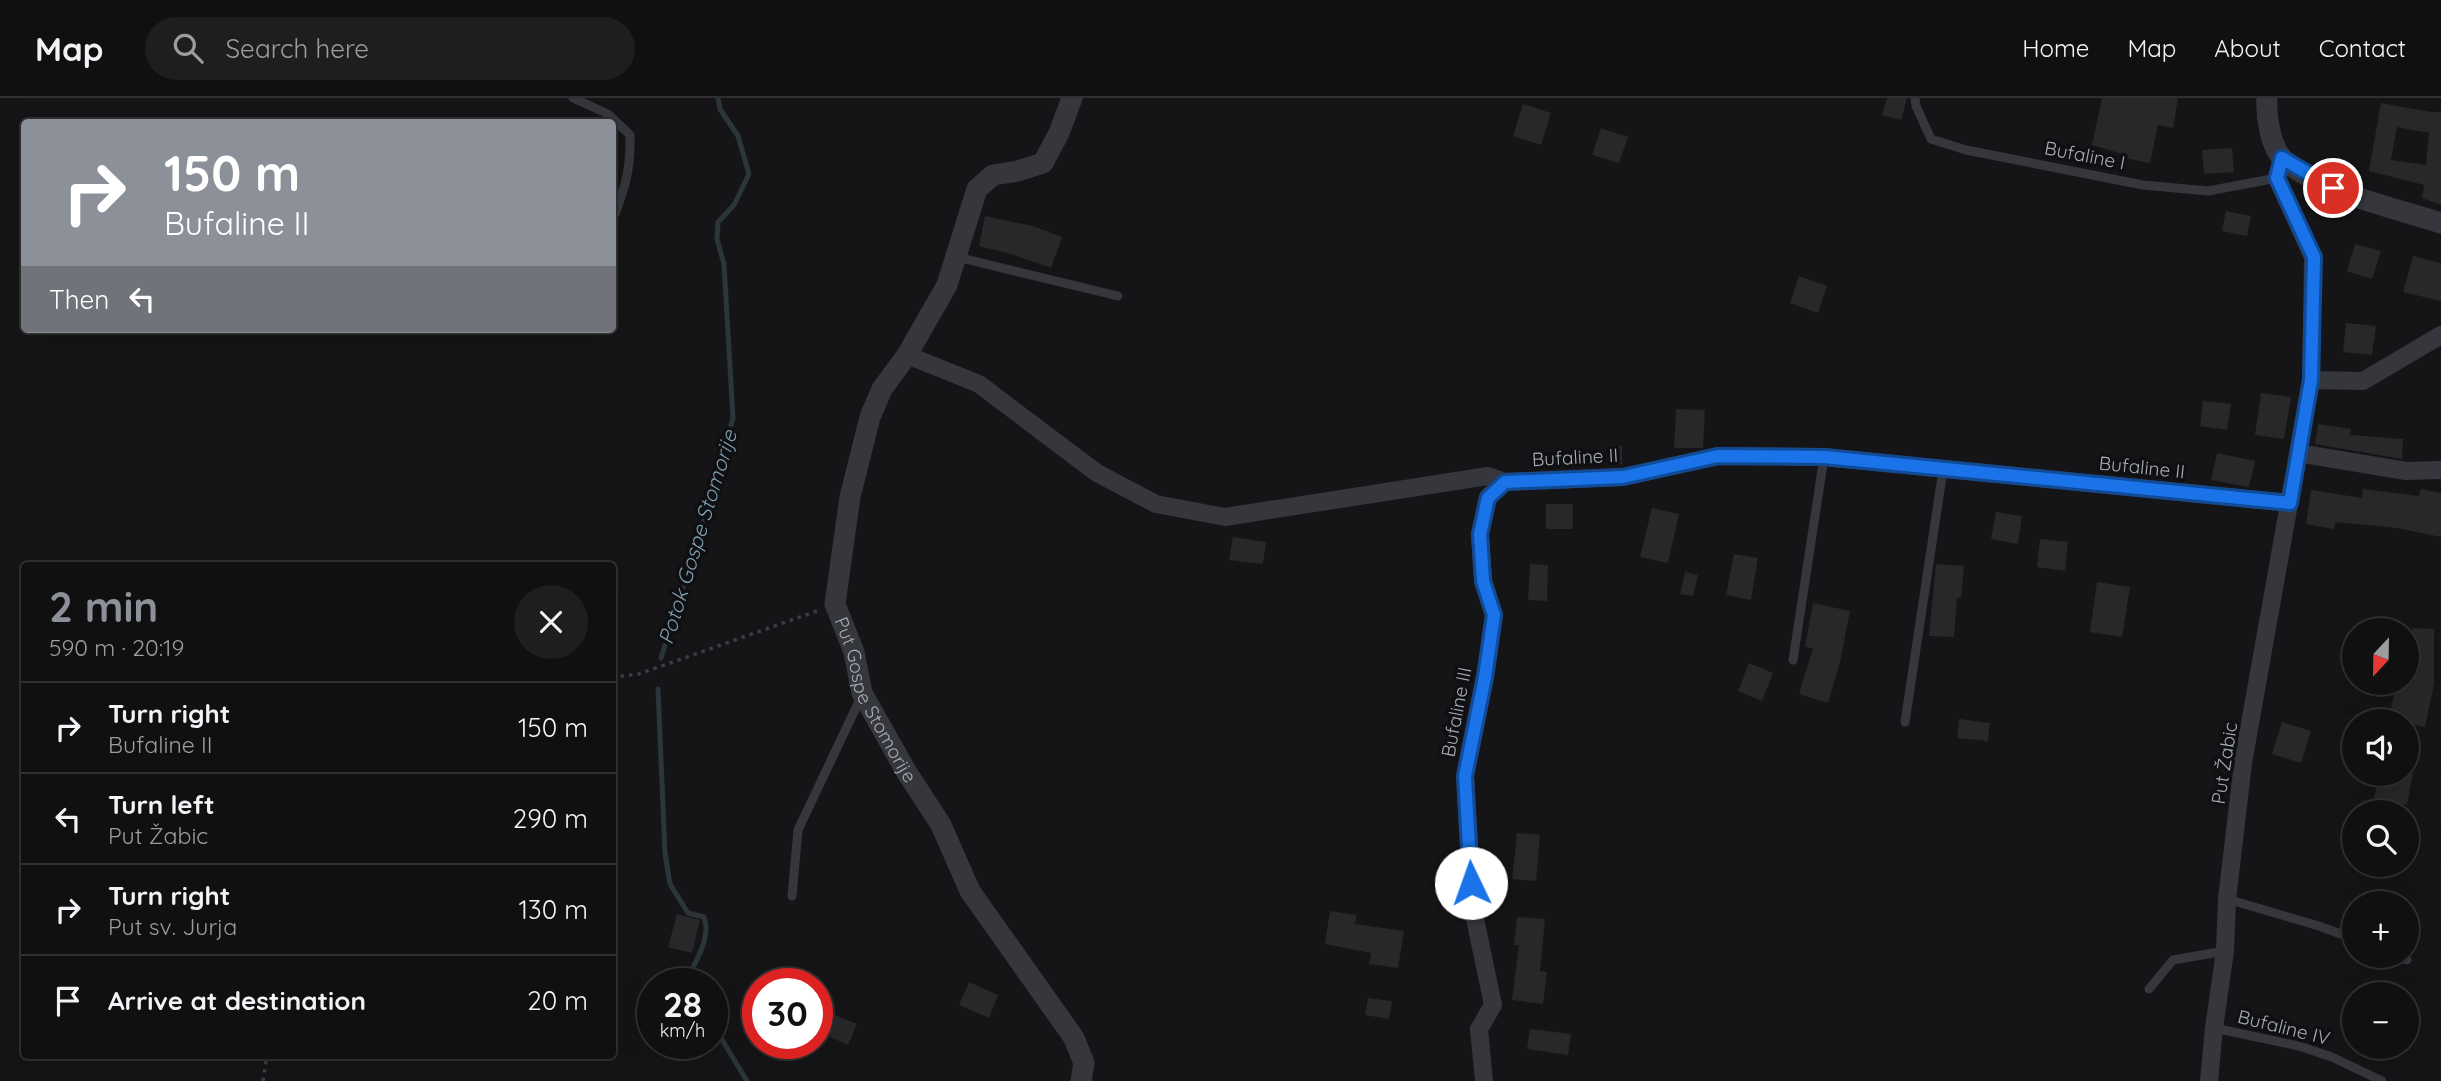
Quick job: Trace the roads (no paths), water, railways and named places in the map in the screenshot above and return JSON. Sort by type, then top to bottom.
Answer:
[{"type":"street","name":"Put Gospe Stomorije","points":[[1072,98],[1059,133],[1043,163],[1018,172],[993,175],[977,189],[947,285],[907,355],[882,389],[870,417],[850,497],[835,604],[854,652],[862,693],[906,771],[941,825],[970,891],[1074,1038],[1084,1063],[1082,1081]]},
{"type":"street","points":[[2267,98],[2271,137],[2280,168],[2441,223]]},
{"type":"street","name":"Put Žabic","points":[[2210,1081],[2214,1028],[2225,951],[2227,899],[2244,763],[2311,380],[2314,257],[2280,168]]},
{"type":"street","points":[[2311,380],[2363,381],[2441,335]]},
{"type":"street","name":"Bufaline II","points":[[907,355],[979,384],[1097,473],[1156,504],[1226,517],[1488,476],[1505,482],[1623,477],[1718,456],[1824,457],[2290,503]]},
{"type":"street","points":[[2298,453],[2406,471],[2441,470]]},
{"type":"street","name":"Bufaline III","points":[[1484,1081],[1479,1028],[1493,1005],[1473,909],[1465,776],[1485,677],[1494,615],[1483,581],[1480,534],[1488,498],[1505,482]]},
{"type":"lane","points":[[573,98],[613,119]]},
{"type":"lane","name":"Bufaline I","points":[[1915,98],[1931,139],[1966,150],[2143,185],[2207,191],[2280,168]]},
{"type":"lane","points":[[616,122],[630,135],[631,157],[626,188],[616,212]]},
{"type":"lane","points":[[955,257],[1118,296]]},
{"type":"lane","points":[[1793,660],[1824,457]]},
{"type":"lane","points":[[1905,722],[1943,470]]},
{"type":"lane","points":[[792,896],[797,830],[862,693]]},
{"type":"lane","points":[[2227,899],[2342,935]]},
{"type":"lane","points":[[2149,989],[2173,960],[2225,951]]},
{"type":"lane","name":"Bufaline IV","points":[[2214,1028],[2299,1046],[2332,1057],[2382,1081]]},
{"type":"waterway","name":"Potok Gospe Stomorije","points":[[661,658],[733,418],[724,264],[717,239],[718,222],[734,205],[749,174],[738,136],[720,109],[718,98]]},
{"type":"waterway","name":"Potok Gospe Stomorije","points":[[658,689],[665,853],[670,884],[688,913],[704,917],[706,925],[704,942],[692,968]]},
{"type":"waterway","name":"Potok Gospe Stomorije","points":[[728,1050],[747,1081]]}]
